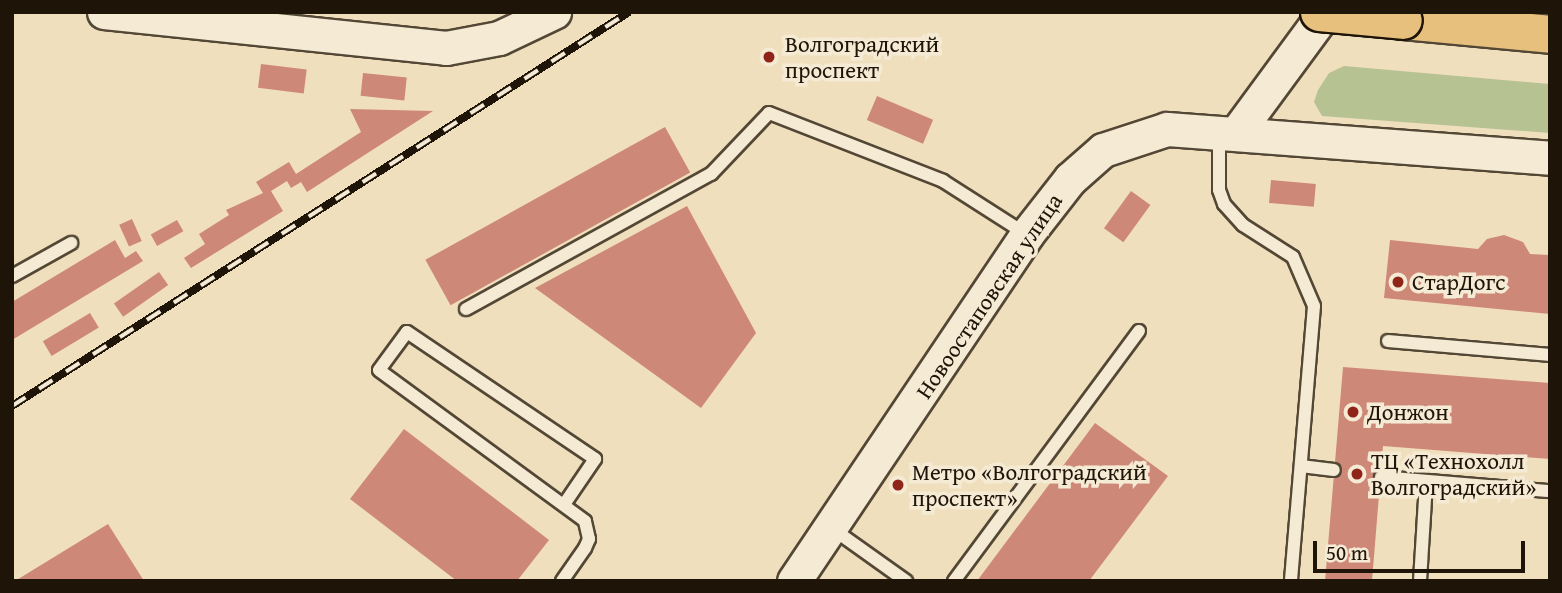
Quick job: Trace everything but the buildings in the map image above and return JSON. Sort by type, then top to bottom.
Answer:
[{"type":"main road","points":[[104,12],[446,48],[499,38],[554,12]]},
{"type":"main road","points":[[1319,12],[1550,34]]},
{"type":"main road","points":[[1228,132],[1325,12]]},
{"type":"main road","name":"Новоостаповская улица","points":[[794,581],[833,528],[1027,234],[1070,179],[1091,158],[1119,141],[1167,129],[1550,158]]},
{"type":"lane","points":[[466,309],[711,174],[769,113],[943,181],[1027,234]]},
{"type":"lane","points":[[1228,132],[1219,190],[1224,204],[1243,225],[1293,257],[1314,306],[1292,581]]},
{"type":"lane","points":[[12,276],[71,243]]},
{"type":"lane","points":[[954,581],[1139,331]]},
{"type":"lane","points":[[562,581],[589,539],[584,521],[565,503],[379,370],[407,332],[595,459],[565,503]]},
{"type":"lane","points":[[1388,341],[1550,355]]},
{"type":"lane","points":[[1301,466],[1334,470]]},
{"type":"lane","points":[[1381,477],[1426,483],[1547,491]]},
{"type":"lane","points":[[1420,581],[1426,483]]},
{"type":"lane","points":[[833,528],[906,581]]},
{"type":"green space","points":[[1344,66],[1550,84],[1550,133],[1322,116],[1314,102],[1318,90],[1329,73]]},
{"type":"railway","points":[[12,406],[629,12]]},
{"type":"place","name":"Волгоградский проспект","points":[[769,57]]},
{"type":"place","name":"СтарДогс","points":[[1398,282]]},
{"type":"place","name":"Донжон","points":[[1353,412]]},
{"type":"place","name":"ТЦ «Технохолл Волгоградский»","points":[[1357,474]]},
{"type":"place","name":"Метро «Волгоградский проспект»","points":[[898,485]]}]
